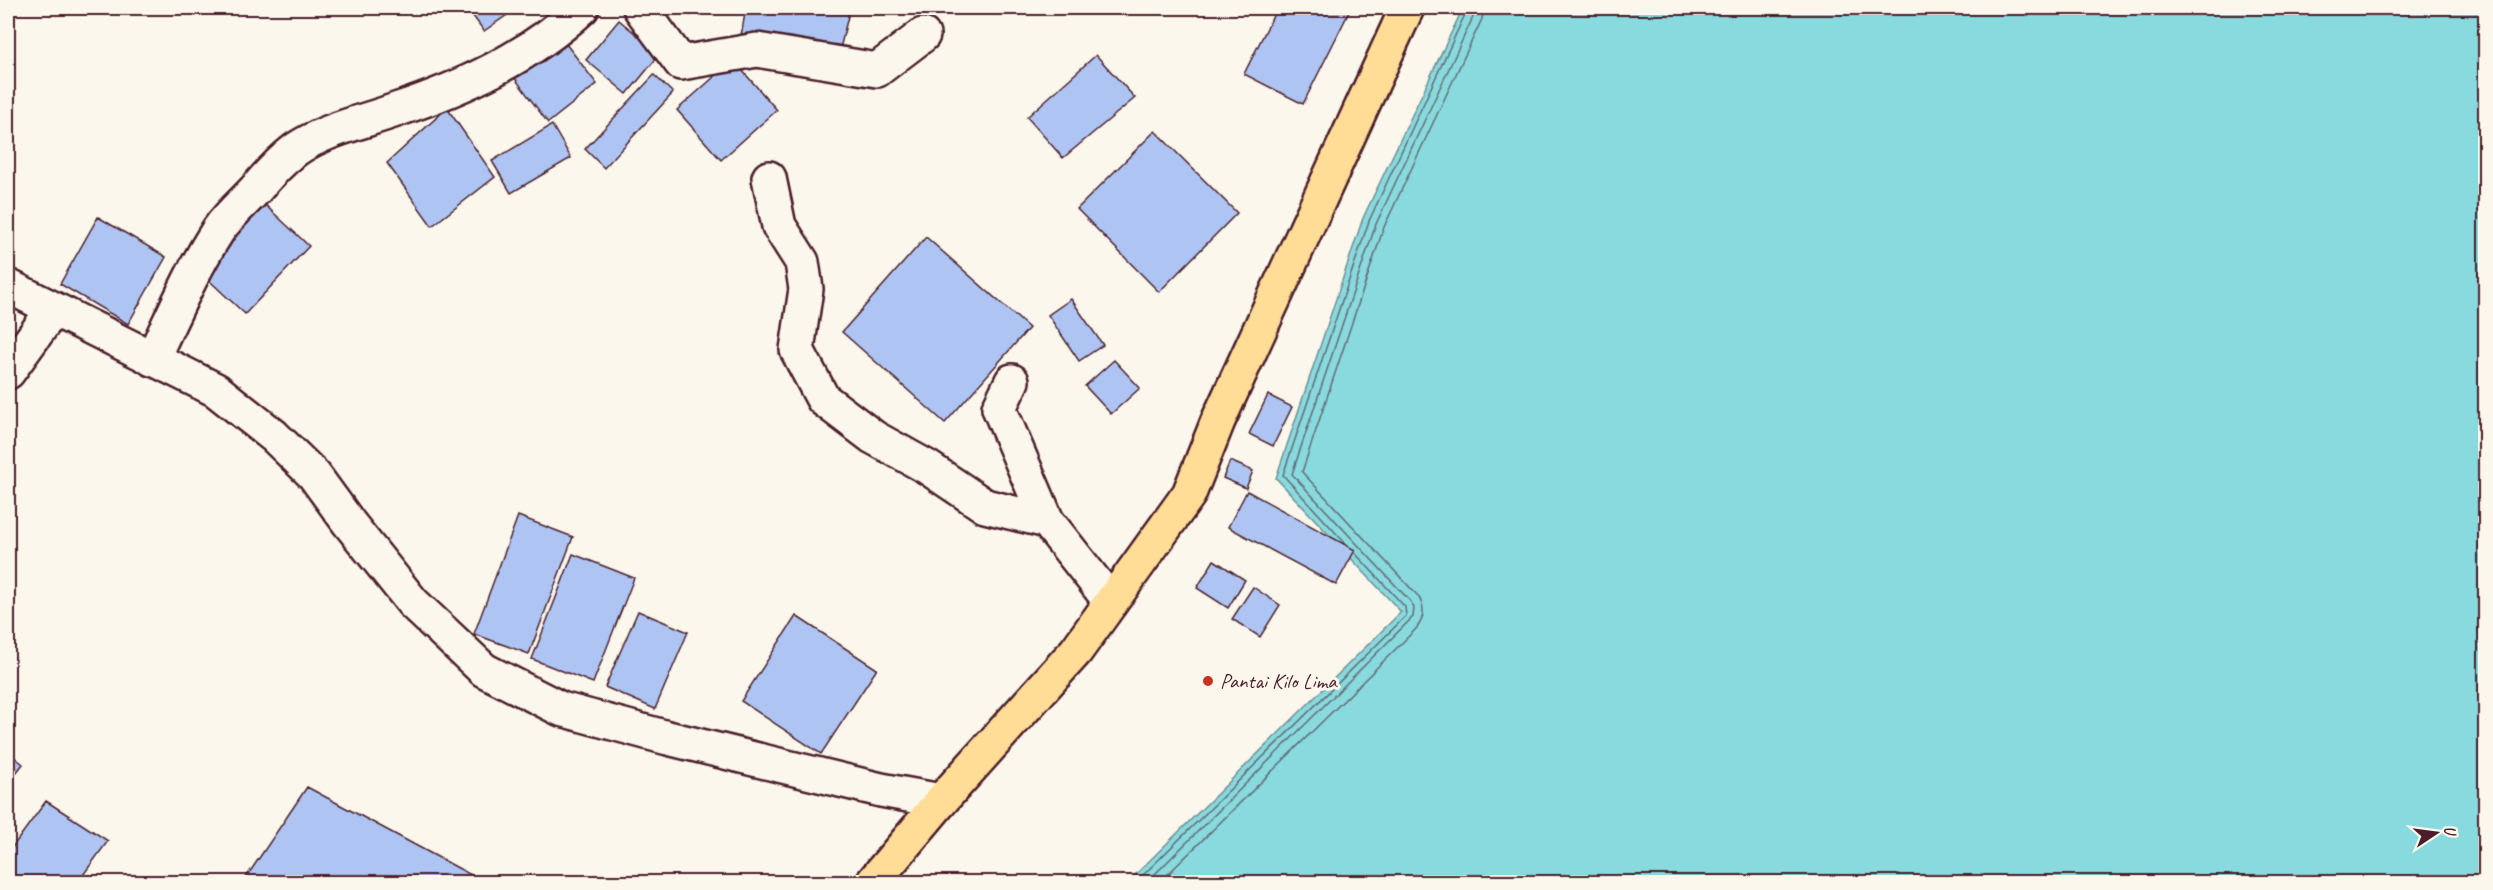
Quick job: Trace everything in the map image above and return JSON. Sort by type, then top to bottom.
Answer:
[{"type":"highway","points":[[873,882],[940,801],[1076,651],[1189,494],[1218,421],[1407,8]]},
{"type":"street","points":[[152,359],[188,285],[220,228],[295,150],[326,134],[417,103],[482,77],[519,57],[567,22],[582,8]]},
{"type":"street","points":[[640,8],[681,63],[757,50],[877,70],[923,34]]},
{"type":"street","points":[[769,178],[779,226],[802,262],[806,289],[797,350],[824,399],[873,437],[927,467],[985,506],[1047,521]]},
{"type":"street","points":[[8,286],[216,390],[274,436],[314,475],[413,603],[484,670],[561,709],[680,741],[940,801]]},
{"type":"street","points":[[8,372],[53,310]]},
{"type":"street","points":[[1012,381],[999,408],[1047,521],[1111,602]]},
{"type":"water","points":[[1463,8],[2485,8],[2485,882],[1128,882],[1401,612],[1276,478],[1363,218]]},
{"type":"building","points":[[467,8],[517,8],[484,31]]},
{"type":"building","points":[[683,8],[699,8],[690,16]]},
{"type":"building","points":[[746,8],[850,8],[839,53],[740,41]]},
{"type":"building","points":[[1277,8],[1351,8],[1303,104],[1244,74]]},
{"type":"building","points":[[619,20],[660,54],[627,94],[586,60]]},
{"type":"building","points":[[559,35],[597,84],[548,123],[511,73]]},
{"type":"building","points":[[1096,55],[1135,98],[1063,158],[1027,117]]},
{"type":"building","points":[[733,60],[777,110],[721,160],[677,110]]},
{"type":"building","points":[[654,75],[673,93],[604,168],[585,149]]},
{"type":"building","points":[[447,108],[495,177],[432,226],[387,163]]},
{"type":"building","points":[[552,125],[571,158],[511,193],[492,161]]},
{"type":"building","points":[[1155,131],[1237,213],[1159,292],[1077,209]]},
{"type":"building","points":[[262,202],[309,246],[245,314],[198,270]]},
{"type":"building","points":[[98,217],[166,257],[128,324],[60,284]]},
{"type":"building","points":[[926,237],[1029,328],[945,423],[842,332]]},
{"type":"building","points":[[1071,299],[1103,345],[1079,361],[1048,315]]},
{"type":"building","points":[[1114,360],[1140,388],[1111,414],[1085,386]]},
{"type":"building","points":[[1268,395],[1292,407],[1273,446],[1249,434]]},
{"type":"building","points":[[1230,461],[1253,471],[1246,488],[1223,478]]},
{"type":"building","points":[[1247,491],[1355,550],[1336,585],[1228,527]]},
{"type":"building","points":[[518,516],[573,537],[529,654],[474,634]]},
{"type":"building","points":[[573,554],[634,578],[593,683],[532,659]]},
{"type":"building","points":[[1214,560],[1245,580],[1228,608],[1197,588]]},
{"type":"building","points":[[1253,587],[1280,605],[1260,637],[1232,619]]},
{"type":"building","points":[[638,611],[688,632],[655,709],[605,687]]},
{"type":"building","points":[[796,616],[877,669],[821,754],[741,701]]},
{"type":"building","points":[[8,752],[23,764],[8,783]]},
{"type":"building","points":[[307,787],[484,882],[243,882]]},
{"type":"building","points":[[46,801],[108,841],[78,882],[8,882],[8,853]]},
{"type":"place","name":"Pantai Kilo Lima","points":[[1208,681]]}]
